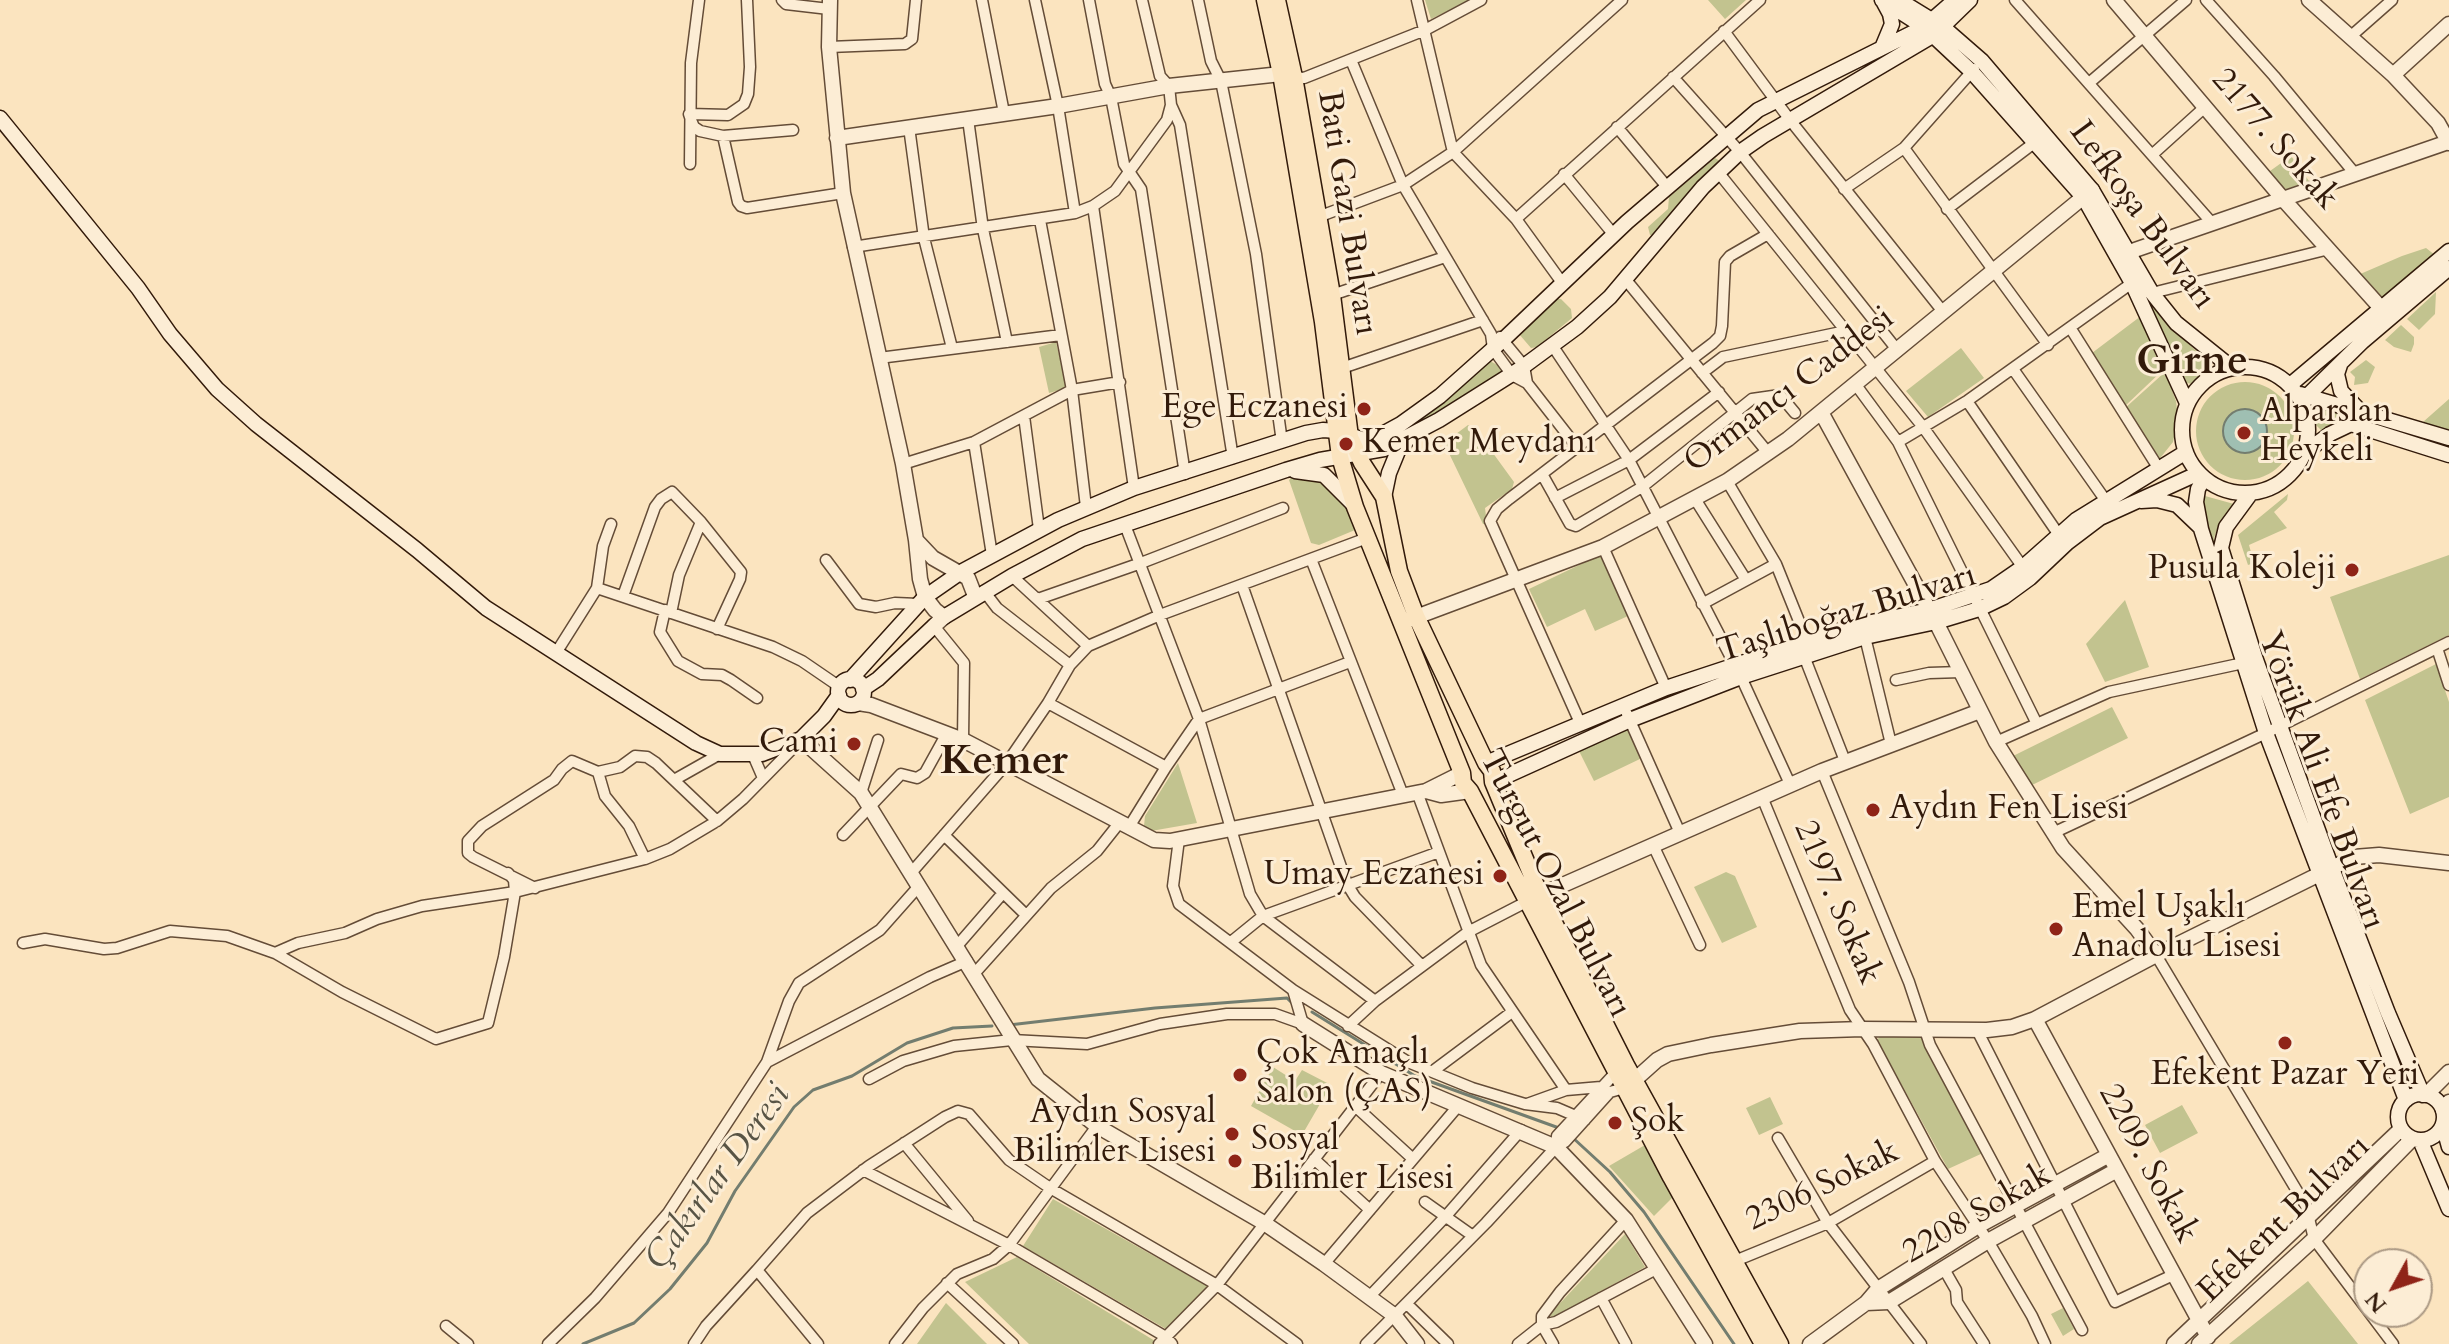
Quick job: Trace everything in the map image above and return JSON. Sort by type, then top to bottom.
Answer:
[{"type":"main road","points":[[1265,0],[1287,75],[1323,322],[1343,434]]},
{"type":"main road","name":"Bati Gazi Bulvarı","points":[[1277,0],[1287,75],[1332,295],[1342,368],[1343,434]]},
{"type":"main road","name":"Turgut Ozal Bulvarı","points":[[1343,434],[1384,497],[1409,620],[1463,783],[1534,898],[1630,1085],[1728,1264],[1780,1344]]},
{"type":"main road","name":"Turgut Ozal Bulvarı","points":[[1343,434],[1340,457],[1367,538],[1492,771],[1493,782],[1534,898]]},
{"type":"main road","points":[[1462,773],[1472,762],[1486,763]]},
{"type":"main road","points":[[1470,791],[1484,792],[1493,782]]},
{"type":"main road","name":"Turgut Ozal Bulvarı","points":[[1728,1264],[1763,1344]]},
{"type":"street","points":[[690,164],[691,63],[699,0]]},
{"type":"street","points":[[689,114],[728,115],[744,104],[750,67],[747,0]]},
{"type":"street","points":[[782,0],[786,4],[830,4],[829,47],[843,193],[903,464],[922,600]]},
{"type":"street","points":[[829,47],[905,44],[912,39],[916,0]]},
{"type":"street","points":[[982,0],[1004,113]]},
{"type":"street","points":[[1035,0],[1058,106],[1075,213]]},
{"type":"street","points":[[1089,0],[1124,164],[1141,189],[1185,474]]},
{"type":"street","points":[[1142,0],[1160,76],[1169,86],[1171,105],[1180,125],[1233,458]]},
{"type":"street","points":[[1198,0],[1211,61],[1221,81],[1256,254],[1282,442]]},
{"type":"street","points":[[1417,0],[1453,152],[1516,219],[1563,284]]},
{"type":"street","points":[[837,138],[1058,106],[1169,86],[1287,75],[1304,78],[1425,30],[1481,0]]},
{"type":"street","points":[[1599,0],[1609,11]]},
{"type":"street","points":[[1318,217],[1403,185],[1453,152],[1622,0]]},
{"type":"street","points":[[1516,219],[1760,0]]},
{"type":"street","points":[[1882,0],[1892,24],[1882,48]]},
{"type":"street","name":"Lefkoşa Bulvarı","points":[[1882,0],[1934,28]]},
{"type":"street","name":"Lefkoşa Bulvarı","points":[[1899,0],[1977,66],[2088,194],[2129,252],[2152,293],[2176,323],[2232,368]]},
{"type":"street","points":[[854,695],[922,600],[961,572],[1039,529],[1134,488],[1306,433],[1323,430],[1364,440],[1401,424],[1440,396],[1496,341],[1758,110],[1882,48],[1934,28],[1955,0]]},
{"type":"street","points":[[275,953],[298,943],[345,933],[377,919],[422,906],[535,888],[645,859],[670,849],[717,821],[824,716],[878,679],[939,621],[1012,576],[1082,539],[1286,470],[1384,449],[1410,436],[1518,370],[1577,327],[1626,280],[1718,172],[1740,152],[1934,28],[1970,0]]},
{"type":"street","points":[[2015,0],[2212,223]]},
{"type":"street","name":"2177. Sokak","points":[[2114,0],[2283,199],[2386,314]]},
{"type":"street","points":[[2089,83],[2186,0]]},
{"type":"street","points":[[2206,0],[2356,175]]},
{"type":"street","points":[[2350,37],[2392,0]]},
{"type":"street","points":[[2129,252],[2449,142],[2438,123],[2393,75],[2311,1]]},
{"type":"street","points":[[2393,75],[2449,24]]},
{"type":"street","points":[[1724,31],[1775,101],[1944,313]]},
{"type":"street","points":[[1351,60],[1403,185],[1445,257],[1496,341],[1577,447]]},
{"type":"street","points":[[1844,189],[1904,148],[1977,66]]},
{"type":"street","name":"Lefkoşa Bulvarı","points":[[1977,66],[2034,143],[2088,194],[2187,403]]},
{"type":"street","points":[[1673,77],[1740,152],[1898,351]]},
{"type":"street","points":[[853,247],[1040,220],[1093,206],[1115,191],[1130,173],[1167,120],[1171,105]]},
{"type":"street","points":[[2153,154],[2205,107]]},
{"type":"street","points":[[689,114],[694,127],[700,131],[723,136],[793,130]]},
{"type":"street","points":[[0,118],[217,389],[256,424],[486,608],[696,743],[720,754],[753,755],[783,748],[801,739]]},
{"type":"street","points":[[968,119],[983,229],[1007,342]]},
{"type":"street","points":[[909,127],[924,238],[952,348]]},
{"type":"street","points":[[1617,127],[1668,188]]},
{"type":"street","points":[[723,136],[741,206],[747,208],[843,193]]},
{"type":"street","points":[[1947,209],[2034,143]]},
{"type":"street","points":[[1904,148],[2048,345]]},
{"type":"street","points":[[1718,172],[1923,427],[2027,573]]},
{"type":"street","points":[[1564,174],[1614,235]]},
{"type":"street","name":"Ormancı Caddesi","points":[[1409,620],[1603,547],[1727,481],[1769,454],[1856,385],[2088,194]]},
{"type":"street","points":[[1093,206],[1134,488]]},
{"type":"street","points":[[1040,220],[1072,390],[1086,507]]},
{"type":"street","points":[[1581,725],[1490,521],[1497,509],[1720,336],[1725,262],[1768,234]]},
{"type":"street","points":[[2152,293],[2329,249]]},
{"type":"street","points":[[2299,394],[2340,364],[2449,251]]},
{"type":"street","points":[[1332,295],[1445,257]]},
{"type":"street","points":[[2299,394],[2386,314],[2449,268]]},
{"type":"street","points":[[1626,280],[1769,454]]},
{"type":"street","points":[[1898,442],[1967,401],[2132,283]]},
{"type":"street","points":[[1342,368],[1483,320]]},
{"type":"street","points":[[2071,329],[2159,469]]},
{"type":"street","points":[[1702,373],[1723,357],[1846,331]]},
{"type":"street","points":[[879,358],[1061,335]]},
{"type":"street","points":[[1713,343],[1723,357]]},
{"type":"street","points":[[1552,345],[1629,460],[1737,671],[1790,784]]},
{"type":"street","points":[[2340,364],[2337,374],[2341,391],[2351,405],[2363,414]]},
{"type":"street","points":[[2449,438],[2299,394],[2276,374],[2257,368],[2232,368],[2207,379],[2187,403],[2181,426],[2186,452],[2202,476],[2229,491],[2251,493],[2285,479],[2304,453],[2330,434],[2351,424],[2449,455]]},
{"type":"street","points":[[2013,369],[2106,501]]},
{"type":"street","points":[[903,464],[974,442],[1072,390],[1120,382]]},
{"type":"street","points":[[1856,385],[1898,442],[2037,724]]},
{"type":"street","points":[[1555,498],[1629,460],[1719,392]]},
{"type":"street","points":[[2299,394],[2308,427],[2304,453]]},
{"type":"street","points":[[1542,474],[1570,524],[1576,526],[1642,487],[1752,399],[1780,395],[1795,413]]},
{"type":"street","points":[[1967,401],[2063,539]]},
{"type":"street","points":[[1821,412],[1877,510],[1996,742],[2063,848],[2137,929],[2156,955],[2306,1206],[2314,1239],[2393,1344]]},
{"type":"street","points":[[1024,416],[1039,529]]},
{"type":"street","points":[[1384,497],[1393,462],[1410,436]]},
{"type":"street","points":[[974,442],[992,555]]},
{"type":"street","name":"Taşlıboğaz Bulvarı","points":[[1805,648],[1865,637],[2004,597],[2106,501],[2186,452]]},
{"type":"street","points":[[1286,470],[1324,475],[1355,507]]},
{"type":"street","name":"Taşlıboğaz Bulvarı","points":[[2063,539],[2137,501],[2202,476]]},
{"type":"street","name":"Yörük Ali Efe Bulvarı","points":[[2202,476],[2196,502],[2201,529],[2406,1100]]},
{"type":"street","points":[[1727,481],[1776,564],[1845,761]]},
{"type":"street","points":[[623,596],[655,507],[672,492],[677,494],[741,572],[717,629]]},
{"type":"street","name":"Yörük Ali Efe Bulvarı","points":[[2250,662],[2221,548],[2226,527],[2251,493]]},
{"type":"street","points":[[1695,499],[1746,580]]},
{"type":"street","points":[[2137,501],[2157,500],[2177,505],[2201,529]]},
{"type":"street","points":[[1038,599],[1283,508]]},
{"type":"street","points":[[701,522],[660,632],[678,661],[702,674],[722,675],[757,698]]},
{"type":"street","points":[[556,653],[597,588],[603,546],[611,524]]},
{"type":"street","points":[[1125,525],[1199,719],[1250,894],[1263,916],[1375,1001]]},
{"type":"street","points":[[548,1344],[595,1298],[668,1213],[767,1062],[789,1001],[799,983],[880,930],[944,835],[1007,763],[1070,665],[1088,646],[1160,615],[1367,538]]},
{"type":"street","points":[[916,540],[933,558],[961,572],[980,594],[1070,665]]},
{"type":"street","points":[[1603,547],[1666,688]]},
{"type":"street","points":[[1311,559],[1350,662],[1416,793],[1481,965],[1566,1090]]},
{"type":"street","points":[[826,560],[859,604],[876,607],[922,600],[935,610],[964,663],[963,740]]},
{"type":"street","points":[[1702,604],[1776,564]]},
{"type":"street","points":[[1012,576],[1088,646]]},
{"type":"street","points":[[1242,585],[1347,884],[1355,897],[1422,966]]},
{"type":"street","points":[[597,588],[773,647],[802,661],[854,695],[963,740],[1154,840],[1179,839],[1416,793],[1462,773]]},
{"type":"street","name":"Taşlıboğaz Bulvarı","points":[[1486,763],[1581,725],[1627,713],[1805,648],[1857,625],[1933,616]]},
{"type":"street","points":[[1865,637],[1891,744]]},
{"type":"street","points":[[2053,833],[2273,730],[2449,642]]},
{"type":"street","points":[[2437,648],[2449,685]]},
{"type":"street","points":[[767,1062],[930,977],[970,967],[1051,888],[1097,851],[1124,824],[1199,719],[1350,662]]},
{"type":"street","points":[[1996,742],[2109,692],[2250,662]]},
{"type":"street","name":"Taşlıboğaz Bulvarı","points":[[1493,782],[1627,713],[1666,688],[1737,671]]},
{"type":"street","points":[[1896,680],[1929,673],[1961,672]]},
{"type":"street","points":[[1048,703],[1166,767]]},
{"type":"street","points":[[1348,1026],[1375,1001],[1468,932],[1534,898],[1790,784],[1980,711]]},
{"type":"street","points":[[1627,713],[1680,833]]},
{"type":"street","points":[[843,835],[901,774],[917,778],[925,773],[946,735]]},
{"type":"street","points":[[801,739],[861,793],[1038,1079],[1097,1126],[1264,1223],[1370,1296],[1395,1316],[1417,1344]]},
{"type":"street","points":[[861,793],[878,740]]},
{"type":"street","points":[[674,780],[720,754]]},
{"type":"street","points":[[753,755],[763,778]]},
{"type":"street","points":[[535,888],[468,853],[468,841],[482,826],[554,780],[572,761],[598,772],[620,767],[635,756],[647,757],[717,821]]},
{"type":"street","points":[[1822,771],[1909,982],[1930,1045],[2082,1330]]},
{"type":"street","points":[[598,772],[606,799],[625,818],[645,859]]},
{"type":"street","points":[[1416,793],[1441,795],[1470,791]]},
{"type":"street","name":"2197. Sokak","points":[[1762,797],[1850,1010],[1873,1044],[1935,1161],[1988,1241],[2032,1316],[2040,1342]]},
{"type":"street","points":[[944,835],[1026,915]]},
{"type":"street","points":[[1179,839],[1174,895],[1189,913],[1293,990],[1408,1062],[1472,1088],[1525,1104],[1557,1108],[1581,1117]]},
{"type":"street","points":[[1653,845],[1700,945]]},
{"type":"street","points":[[1231,942],[1263,916],[1439,852]]},
{"type":"street","points":[[1366,1344],[1473,1236],[1581,1117],[1610,1092],[1630,1085],[1668,1054],[1800,1031],[2012,1027],[2035,1019],[2354,857],[2379,855],[2449,863]]},
{"type":"street","name":"Yörük Ali Efe Bulvarı","points":[[2325,870],[2425,1095]]},
{"type":"street","points":[[23,943],[45,939],[104,949],[117,948],[170,931],[227,936],[275,953],[430,1037],[442,1038],[488,1023],[515,892],[514,880],[508,873]]},
{"type":"street","points":[[957,946],[1003,893]]},
{"type":"street","points":[[1293,990],[1303,1024]]},
{"type":"street","points":[[1433,1071],[1512,1012]]},
{"type":"street","points":[[869,1079],[925,1052],[954,1046],[1012,1040],[1087,1044],[1160,1024],[1227,1014],[1275,1014],[1303,1024],[1381,1073],[1521,1130],[1559,1142],[1626,1220],[1705,1344]]},
{"type":"street","name":"2209. Sokak","points":[[2035,1019],[2198,1320],[2204,1340]]},
{"type":"street","points":[[1977,1030],[2115,1302],[2173,1275]]},
{"type":"street","points":[[1581,1117],[1601,1087],[1621,1068],[1657,1060]]},
{"type":"street","points":[[2449,1072],[2425,1095],[2406,1100],[2398,1115],[2449,1209]]},
{"type":"street","points":[[863,1170],[1009,1245],[1166,1342],[1217,1285],[1381,1073]]},
{"type":"street","points":[[1525,1104],[1566,1090],[1601,1087]]},
{"type":"street","points":[[2425,1095],[2433,1098],[2445,1112],[2449,1147]]},
{"type":"street","points":[[1324,1264],[1459,1105]]},
{"type":"street","points":[[1355,1106],[1413,1159]]},
{"type":"street","points":[[694,1344],[706,1326],[807,1213],[863,1170],[958,1111],[969,1114],[1009,1160],[1050,1188],[1217,1285],[1297,1344]]},
{"type":"street","points":[[2411,1136],[2434,1136],[2445,1112]]},
{"type":"street","points":[[895,1344],[923,1308],[957,1274],[993,1259],[1009,1245],[1097,1126]]},
{"type":"street","points":[[1370,1296],[1521,1130]]},
{"type":"street","name":"Efekent Bulvarı","points":[[2174,1344],[2308,1218],[2411,1136]]},
{"type":"street","name":"Efekent Bulvarı","points":[[2204,1340],[2314,1239],[2411,1136]]},
{"type":"street","points":[[1778,1138],[1828,1223],[1921,1344]]},
{"type":"street","points":[[904,1143],[972,1225]]},
{"type":"street","name":"2208 Sokak","points":[[1810,1344],[1866,1303],[1878,1289],[1978,1226],[2109,1155]]},
{"type":"street","points":[[1314,1159],[1370,1210]]},
{"type":"street","name":"2306 Sokak","points":[[1728,1264],[1828,1223],[1935,1161]]},
{"type":"street","name":"2208 Sokak","points":[[1866,1303],[1889,1302],[1988,1241],[2117,1170]]},
{"type":"street","points":[[1425,1202],[1473,1236]]},
{"type":"street","points":[[1553,1344],[1542,1325],[1542,1316],[1626,1220]]},
{"type":"street","points":[[1524,1342],[1542,1325],[1556,1322],[1658,1268]]},
{"type":"street","points":[[1944,1269],[1956,1290],[1957,1302],[1984,1344]]},
{"type":"street","points":[[757,1270],[818,1344]]},
{"type":"street","points":[[947,1283],[1013,1344]]},
{"type":"street","points":[[1601,1298],[1626,1344]]},
{"type":"street","points":[[1407,1304],[1448,1344]]},
{"type":"street","points":[[446,1326],[468,1344]]},
{"type":"green space","points":[[1425,0],[1470,0],[1431,19]]},
{"type":"green space","points":[[1708,0],[1746,0],[1725,19]]},
{"type":"green space","points":[[2291,156],[2309,181],[2284,190],[2270,171]]},
{"type":"green space","points":[[1715,158],[1720,161],[1655,236],[1650,235],[1648,227],[1668,209],[1669,197]]},
{"type":"green space","points":[[2426,248],[2435,255],[2384,299],[2378,300],[2358,275],[2402,256]]},
{"type":"green space","points":[[2436,292],[2435,314],[2419,330],[2407,319]]},
{"type":"green space","points":[[2146,295],[2170,326],[2213,367],[2192,384],[2187,383]]},
{"type":"green space","points":[[1557,299],[1571,309],[1572,318],[1537,347],[1531,348],[1519,334]]},
{"type":"green space","points":[[2141,316],[2163,370],[2124,407],[2092,353]]},
{"type":"green space","points":[[2401,325],[2414,337],[2411,352],[2394,347],[2385,340]]},
{"type":"green space","points":[[1056,342],[1067,388],[1049,393],[1039,347]]},
{"type":"green space","points":[[1961,348],[1984,378],[1928,417],[1906,391]]},
{"type":"green space","points":[[2366,360],[2375,367],[2368,383],[2354,385],[2355,377],[2350,372]]},
{"type":"green space","points":[[1490,361],[1501,367],[1501,373],[1444,411],[1399,435],[1455,392]]},
{"type":"green space","points":[[2165,372],[2176,401],[2178,419],[2173,442],[2157,462],[2124,409]]},
{"type":"green space","points":[[2245,382],[2264,386],[2279,397],[2290,412],[2294,431],[2290,450],[2279,465],[2264,476],[2245,480],[2226,476],[2211,465],[2200,450],[2196,431],[2200,412],[2211,397],[2226,386]]},
{"type":"green space","points":[[2449,399],[2449,430],[2423,422]]},
{"type":"green space","points":[[2325,408],[2355,416],[2353,419],[2341,417],[2322,431],[2316,425]]},
{"type":"green space","points":[[1468,425],[1474,427],[1514,482],[1512,489],[1485,508],[1487,524],[1483,524],[1446,447],[1448,440]]},
{"type":"green space","points":[[1292,477],[1324,479],[1344,499],[1356,523],[1355,530],[1319,545],[1311,543],[1289,480]]},
{"type":"green space","points":[[2288,494],[2287,500],[2274,512],[2287,528],[2249,545],[2254,563],[2248,565],[2238,535]]},
{"type":"green space","points":[[2205,496],[2234,504],[2218,526],[2214,538],[2215,549],[2212,550],[2201,498]]},
{"type":"green space","points":[[1600,555],[1628,616],[1595,631],[1585,609],[1547,627],[1529,589]]},
{"type":"green space","points":[[2449,555],[2449,635],[2360,679],[2330,597]]},
{"type":"green space","points":[[2125,600],[2149,667],[2105,682],[2086,644]]},
{"type":"green space","points":[[2436,664],[2449,702],[2449,797],[2410,814],[2365,700]]},
{"type":"green space","points":[[2112,707],[2128,738],[2028,787],[2013,756]]},
{"type":"green space","points":[[1627,726],[1642,758],[1594,781],[1578,749]]},
{"type":"green space","points":[[1178,763],[1197,823],[1151,831],[1144,826],[1145,816]]},
{"type":"green space","points":[[1726,872],[1735,876],[1757,927],[1722,943],[1694,887]]},
{"type":"green space","points":[[1881,1035],[1919,1036],[1924,1041],[1983,1153],[1948,1169],[1877,1040]]},
{"type":"green space","points":[[1273,1067],[1295,1081],[1302,1070],[1331,1085],[1302,1135],[1251,1106]]},
{"type":"green space","points":[[1770,1097],[1783,1124],[1759,1135],[1746,1108]]},
{"type":"green space","points":[[2182,1105],[2198,1133],[2160,1153],[2145,1125]]},
{"type":"green space","points":[[1645,1145],[1673,1197],[1654,1216],[1609,1166]]},
{"type":"green space","points":[[1053,1199],[1209,1287],[1166,1329],[1023,1246]]},
{"type":"green space","points":[[1625,1234],[1645,1267],[1552,1318],[1549,1315]]},
{"type":"green space","points":[[1017,1257],[1155,1341],[1152,1344],[1029,1344],[965,1282]]},
{"type":"green space","points":[[2308,1281],[2358,1344],[2229,1344]]},
{"type":"green space","points":[[946,1303],[987,1344],[917,1344]]},
{"type":"green space","points":[[2063,1308],[2074,1329],[2063,1336],[2051,1314]]},
{"type":"shaded area","points":[[2245,409],[2261,415],[2267,431],[2261,447],[2245,453],[2229,447],[2223,431],[2229,415]]},
{"type":"waterway","name":"Çakırlar Deresi","points":[[1009,1025],[1155,1008],[1287,998],[1293,1004]]},
{"type":"waterway","name":"Çakırlar Deresi","points":[[1312,1012],[1415,1076],[1559,1128]]},
{"type":"waterway","name":"Çakırlar Deresi","points":[[583,1344],[634,1323],[670,1289],[707,1243],[735,1191],[794,1107],[813,1090],[852,1076],[907,1043],[953,1028],[992,1026]]},
{"type":"waterway","name":"Çakırlar Deresi","points":[[1572,1137],[1610,1172],[1644,1212],[1734,1344]]},
{"type":"place","name":"Ege Eczanesi","points":[[1364,409]]},
{"type":"place","name":"Alparslan Heykeli","points":[[2244,433]]},
{"type":"place","name":"Kemer Meydanı","points":[[1346,444]]},
{"type":"place","name":"Pusula Koleji","points":[[2352,570]]},
{"type":"place","name":"Cami","points":[[854,744]]},
{"type":"place","name":"Aydın Fen Lisesi","points":[[1873,810]]},
{"type":"place","name":"Umay Eczanesi","points":[[1500,876]]},
{"type":"place","name":"Emel Uşaklı Anadolu Lisesi","points":[[2056,929]]},
{"type":"place","name":"Efekent Pazar Yeri","points":[[2285,1043]]},
{"type":"place","name":"Çok Amaçlı Salon (ÇAS)","points":[[1240,1075]]},
{"type":"place","name":"Şok","points":[[1615,1123]]},
{"type":"place","name":"Aydın Sosyal Bilimler Lisesi","points":[[1232,1134]]},
{"type":"place","name":"Sosyal Bilimler Lisesi","points":[[1235,1161]]},
{"type":"district","name":"Girne","points":[[2192,363]]},
{"type":"district","name":"Kemer","points":[[1004,763]]}]
